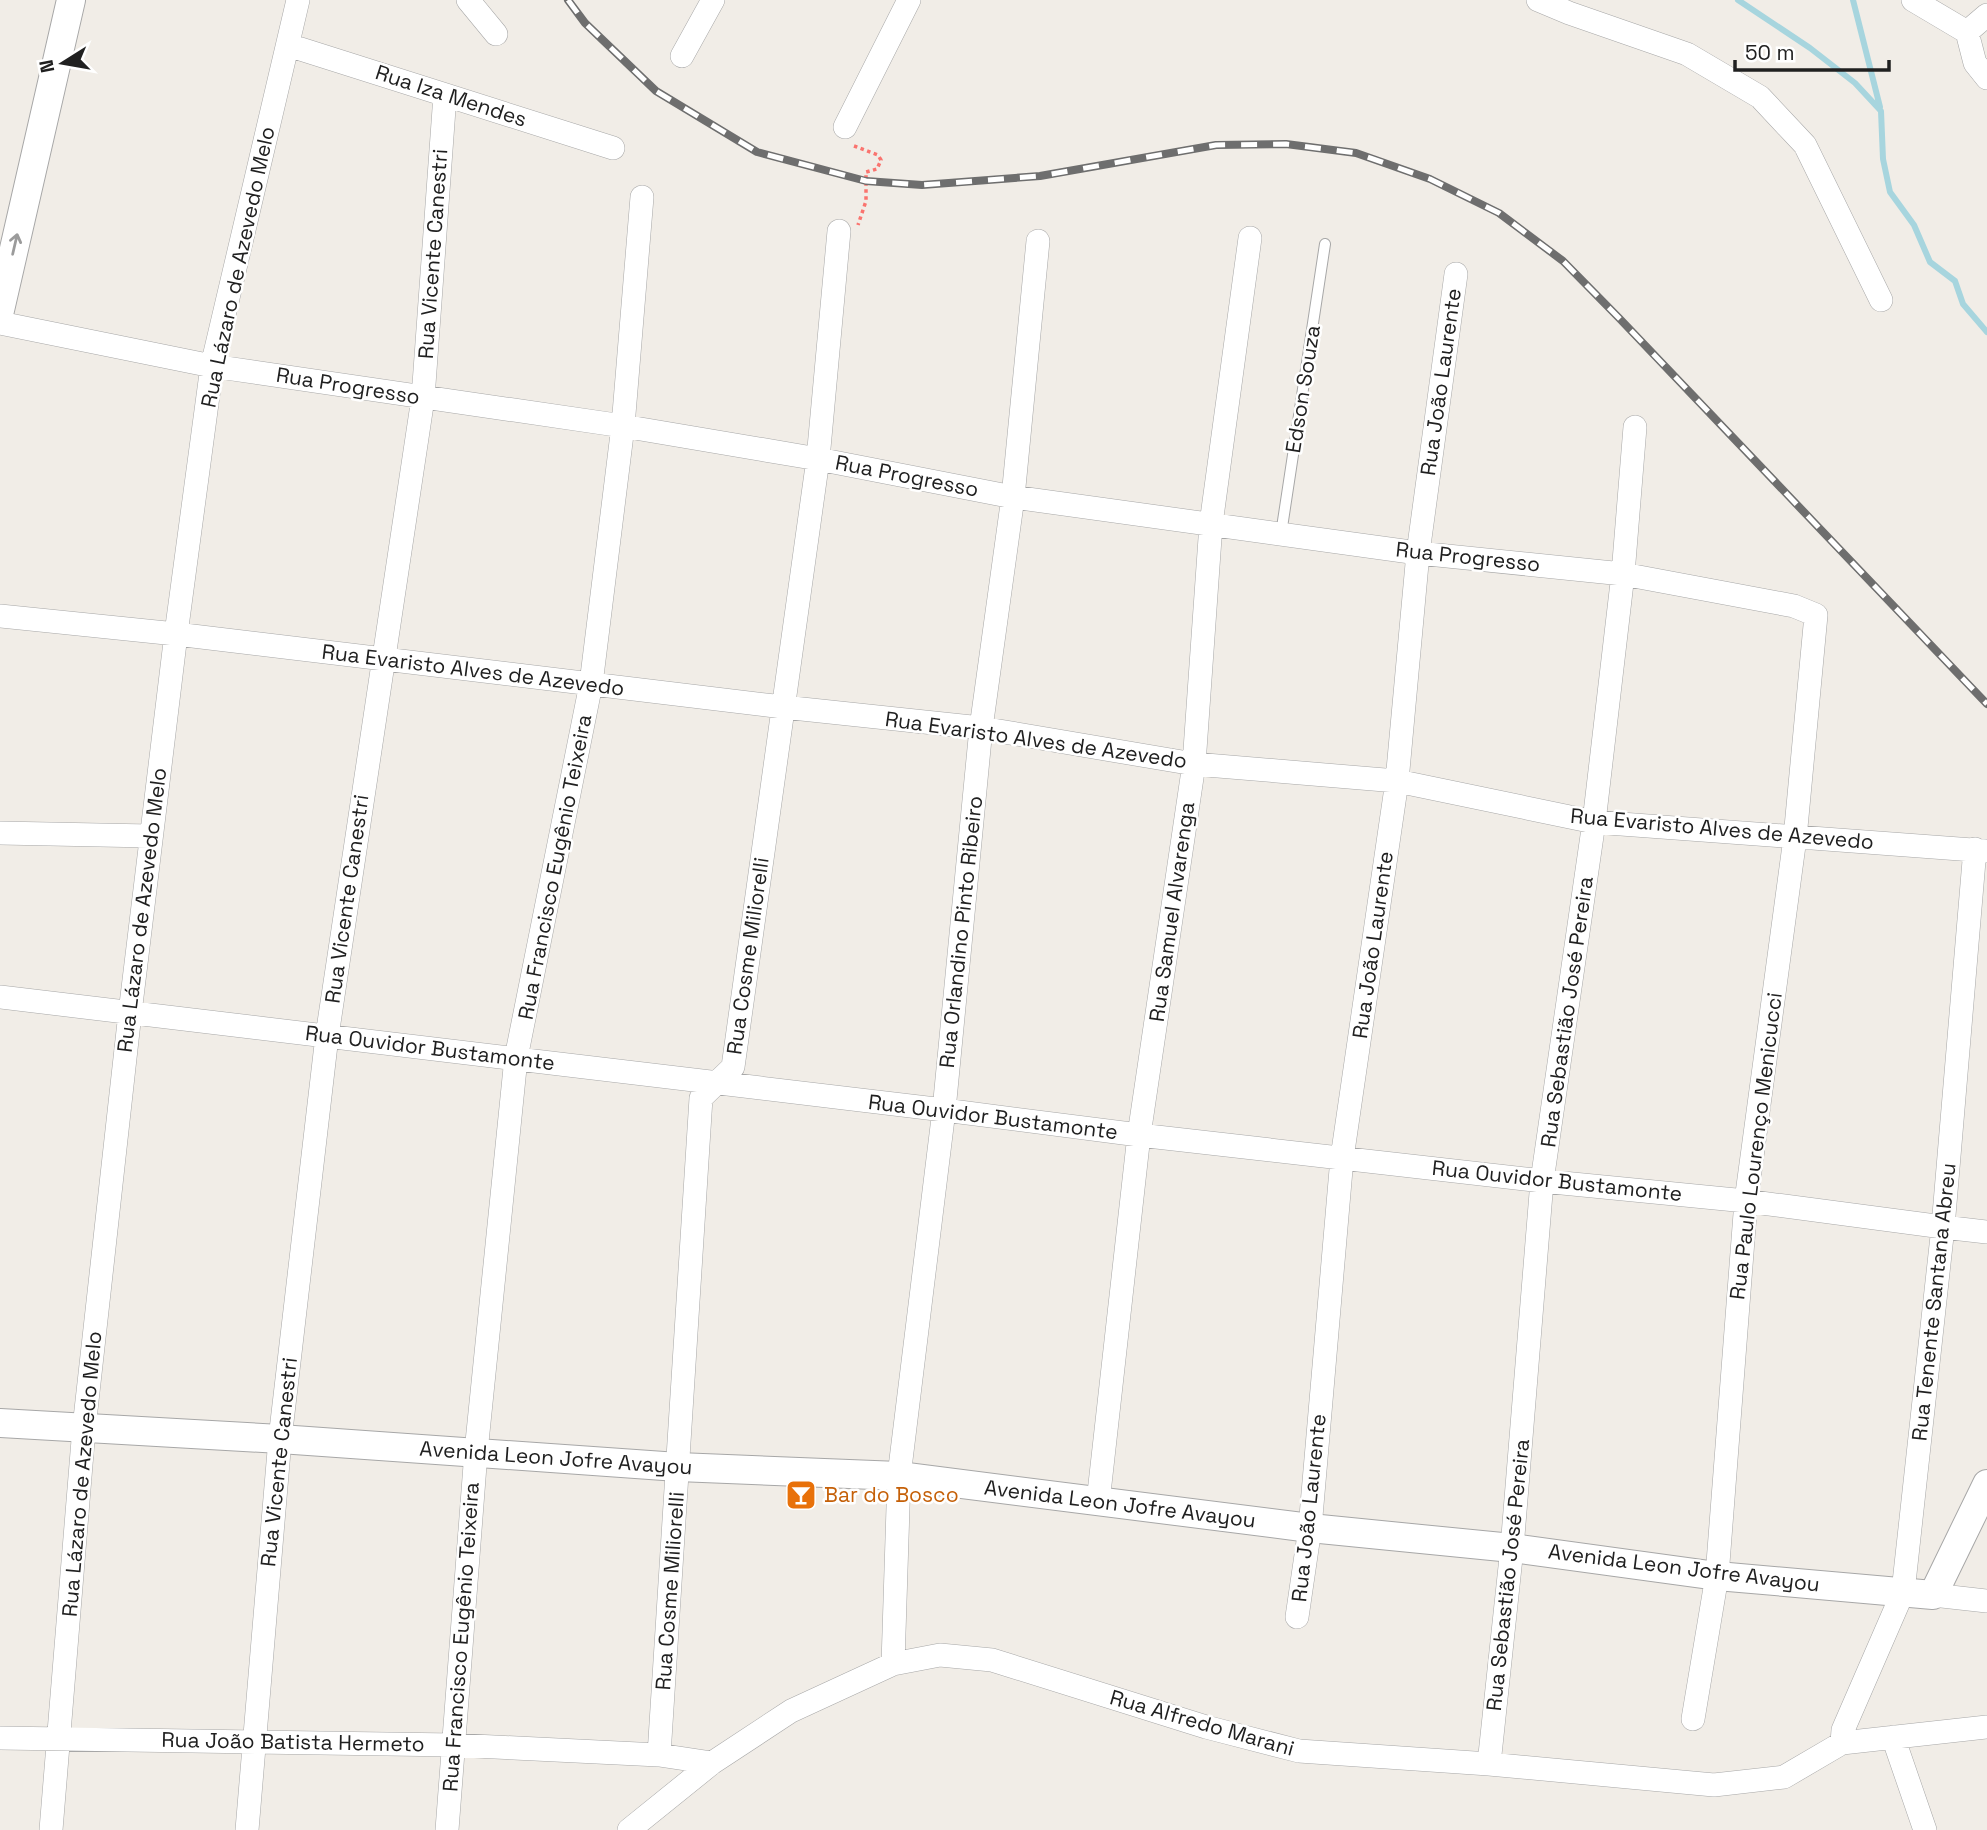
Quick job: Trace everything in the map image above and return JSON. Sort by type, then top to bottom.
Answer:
[{"type":"street","points":[[0,310],[71,0]]},
{"type":"street","name":"Rua Lázaro de Azevedo Melo","points":[[51,1830],[84,1427],[150,836],[212,366],[298,0]]},
{"type":"street","points":[[468,0],[496,34]]},
{"type":"street","points":[[682,56],[713,0]]},
{"type":"street","points":[[845,127],[909,0]]},
{"type":"street","points":[[1538,0],[1687,54],[1760,97],[1805,145],[1881,300]]},
{"type":"street","points":[[1913,0],[1967,32],[1975,63],[1987,78]]},
{"type":"street","points":[[1967,32],[1987,15]]},
{"type":"street","name":"Rua Iza Mendes","points":[[288,45],[613,148]]},
{"type":"street","name":"Rua Vicente Canestri","points":[[247,1830],[280,1439],[327,1036],[423,398],[444,95]]},
{"type":"street","name":"Rua Francisco Eugênio Teixeira","points":[[447,1830],[475,1452],[516,1058],[591,684],[623,426],[642,197]]},
{"type":"street","name":"Rua Cosme Miliorelli","points":[[659,1755],[701,1098],[733,1067],[818,459],[839,231]]},
{"type":"street","name":"Rua Samuel Alvarenga","points":[[1098,1502],[1139,1136],[1194,764],[1210,524],[1250,238]]},
{"type":"street","name":"Rua Orlandino Pinto Ribeiro","points":[[893,1664],[899,1476],[944,1110],[981,728],[1013,496],[1038,241]]},
{"type":"street","name":"Rua João Laurente","points":[[1297,1617],[1310,1528],[1342,1158],[1397,781],[1418,553],[1456,274]]},
{"type":"street","name":"Rua Progresso","points":[[0,323],[212,366],[623,426],[1013,496],[1418,553],[1623,574],[1794,607],[1816,615]]},
{"type":"street","name":"Rua Sebastião José Pereira","points":[[1489,1764],[1513,1548],[1542,1181],[1594,822],[1623,574],[1635,427]]},
{"type":"street","name":"Rua Paulo Lourenço Menicucci","points":[[1693,1719],[1717,1576],[1746,1201],[1795,838],[1816,615]]},
{"type":"street","name":"Rua Evaristo Alves de Azevedo","points":[[0,616],[981,728],[1194,764],[1397,781],[1594,822],[1981,850]]},
{"type":"street","points":[[0,833],[150,836]]},
{"type":"street","name":"Rua Tenente Santana Abreu","points":[[1842,1743],[1843,1730],[1903,1592],[1981,850]]},
{"type":"street","name":"Rua Ouvidor Bustamonte","points":[[0,997],[944,1110],[1139,1136],[1746,1201],[1987,1232]]},
{"type":"street","name":"Avenida Leon Jofre Avayou","points":[[0,1423],[280,1439],[678,1467],[899,1476],[1310,1528],[1513,1548],[1717,1576],[1933,1595]]},
{"type":"street","points":[[1987,1484],[1933,1595],[1987,1601]]},
{"type":"street","name":"Rua Alfredo Marani","points":[[629,1830],[712,1763],[792,1711],[893,1664],[940,1655],[992,1660],[1206,1727],[1299,1751],[1489,1764],[1714,1785],[1784,1777],[1842,1743],[1987,1727]]},
{"type":"street","points":[[1893,1737],[1925,1830]]},
{"type":"street","name":"Rua João Batista Hermeto","points":[[0,1738],[454,1745],[659,1755],[712,1763]]},
{"type":"lane","name":"Edson Souza","points":[[1281,534],[1325,244]]},
{"type":"path","points":[[836,254],[849,243],[861,221],[866,201],[866,172],[877,169],[881,160],[878,155],[854,146],[845,138],[845,127]]},
{"type":"waterway","points":[[1738,0],[1810,48],[1855,83],[1881,111],[1883,159],[1890,192],[1914,225],[1930,262],[1955,281],[1963,304],[1987,332]]},
{"type":"waterway","points":[[1853,0],[1880,107]]},
{"type":"railway","points":[[568,0],[585,23],[656,91],[757,152],[866,181],[922,185],[1040,176],[1216,145],[1286,144],[1356,153],[1430,179],[1499,213],[1563,261],[1987,704]]},
{"type":"place","name":"Bar do Bosco","points":[[801,1495]]}]
